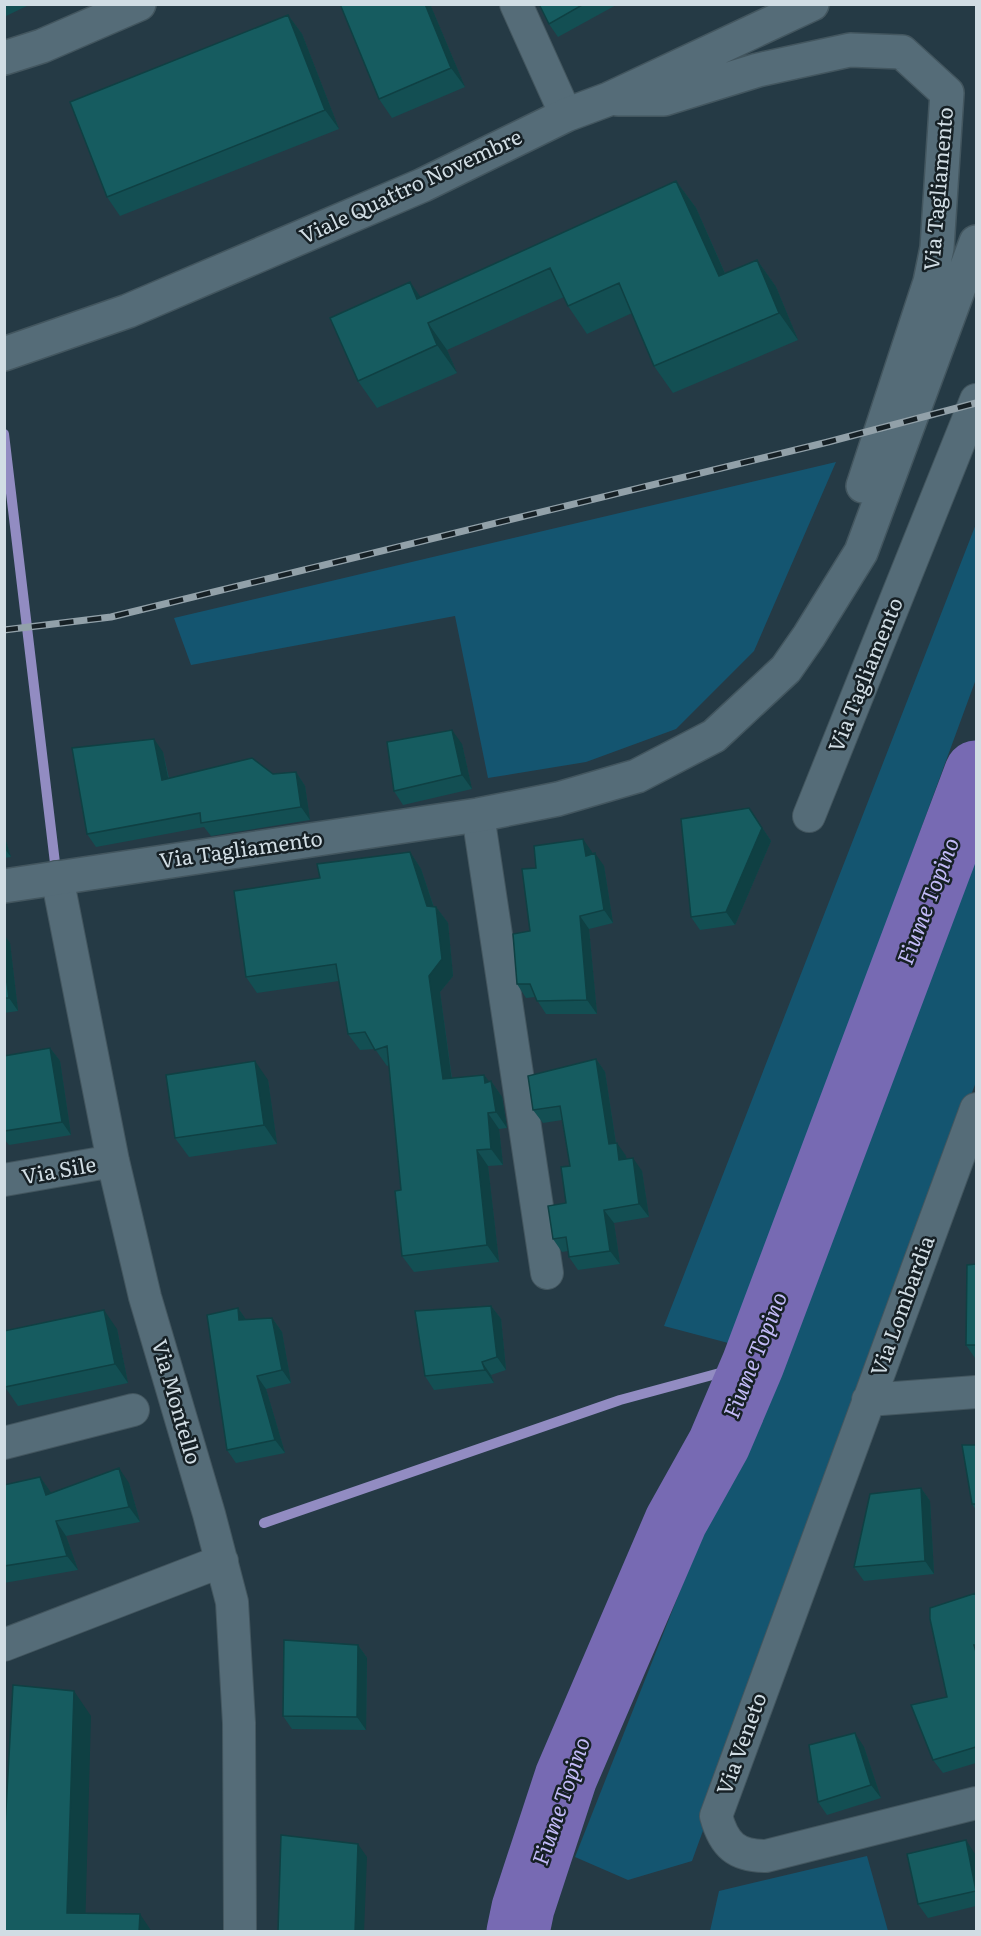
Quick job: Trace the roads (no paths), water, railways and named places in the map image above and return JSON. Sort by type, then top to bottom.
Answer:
[{"type":"main road","points":[[4,58],[42,46],[139,4]]},
{"type":"main road","name":"Viale Quattro Novembre","points":[[15,350],[128,311],[402,194],[566,115],[609,99],[812,4]]},
{"type":"main road","name":"Via Tagliamento","points":[[609,99],[664,99],[758,70],[850,50],[902,52],[947,93],[938,248],[930,282],[847,533],[835,595]]},
{"type":"main road","name":"Via Tagliamento","points":[[4,886],[478,814],[558,799],[637,776],[714,736],[786,669],[861,552],[976,242]]},
{"type":"street","points":[[516,4],[566,115]]},
{"type":"street","name":"Via Tagliamento","points":[[809,816],[976,400]]},
{"type":"street","points":[[478,814],[547,1273]]},
{"type":"street","name":"Via Montello","points":[[57,878],[113,1161],[145,1297],[209,1514],[232,1602],[239,1723],[240,1932]]},
{"type":"street","name":"Via Lombardia","points":[[976,1109],[868,1400],[976,1392]]},
{"type":"street","name":"Via Sile","points":[[4,1180],[113,1161]]},
{"type":"street","name":"Via Veneto","points":[[868,1400],[716,1816],[721,1832],[732,1847],[749,1856],[766,1856],[976,1803]]},
{"type":"street","points":[[4,1443],[133,1410]]},
{"type":"street","points":[[4,1645],[222,1561]]},
{"type":"waterway","points":[[4,434],[55,863]]},
{"type":"waterway","name":"Fiume Topino","points":[[518,1932],[523,1908],[566,1777],[676,1521],[719,1444],[753,1364],[976,772]]},
{"type":"waterway","points":[[264,1523],[620,1400],[753,1364]]},
{"type":"railway","points":[[4,630],[111,617],[828,442],[976,403]]}]
